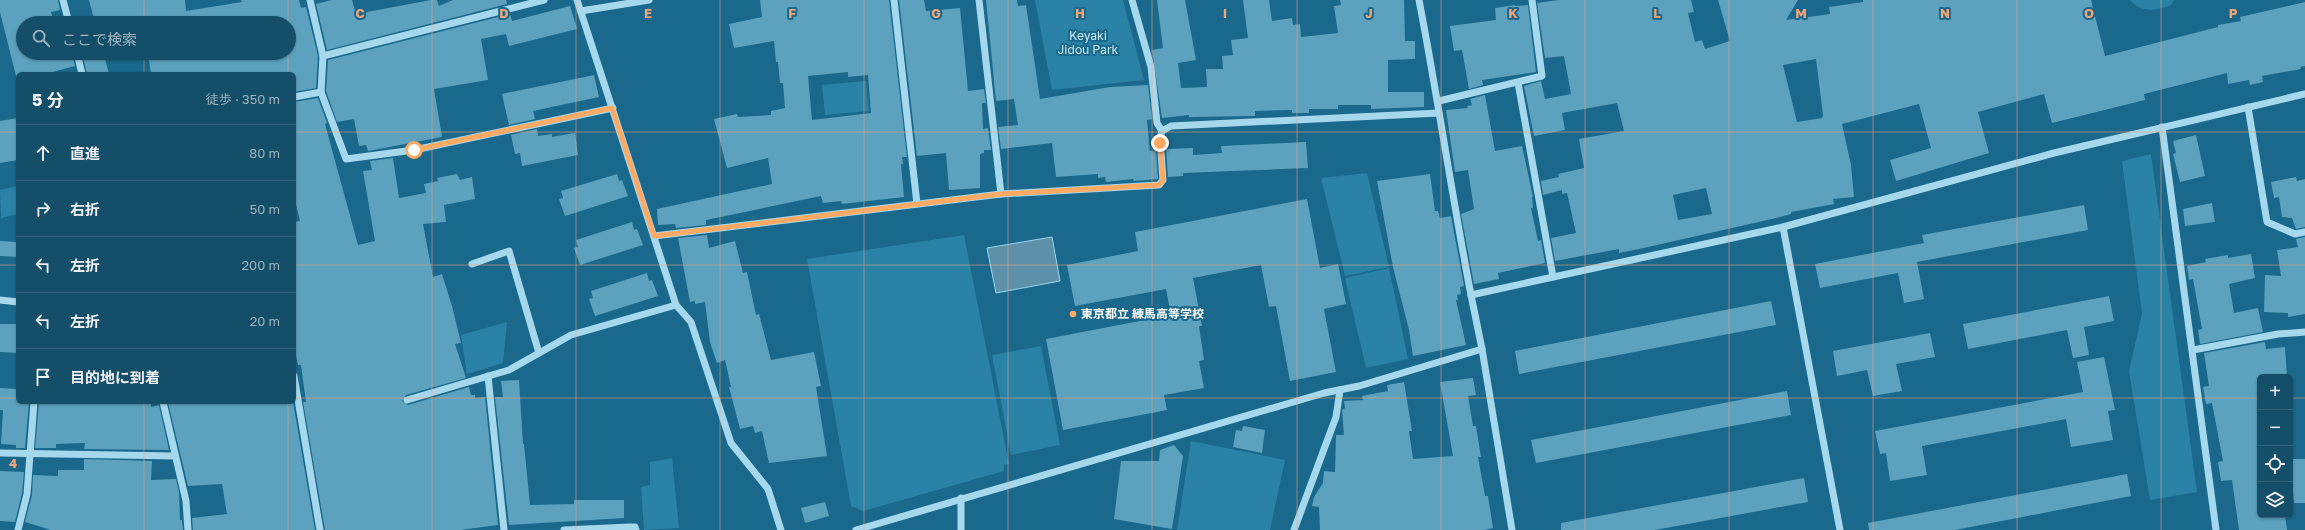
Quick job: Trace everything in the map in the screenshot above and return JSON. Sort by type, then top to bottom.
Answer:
[{"type":"street","points":[[63,0],[67,16]]},
{"type":"street","points":[[310,0],[323,56],[321,92],[346,159],[414,150],[612,108]]},
{"type":"street","points":[[323,56],[544,0]]},
{"type":"street","points":[[577,0],[676,305],[691,322],[730,443],[768,489],[780,530]]},
{"type":"street","points":[[581,12],[648,0]]},
{"type":"street","points":[[894,0],[916,204]]},
{"type":"street","points":[[979,0],[1001,194]]},
{"type":"street","points":[[654,236],[1001,194],[1159,185],[1163,180],[1160,138],[1162,130],[1157,123],[1150,67],[1132,0]]},
{"type":"street","points":[[1419,0],[1439,101],[1439,113],[1454,208],[1482,349],[1512,530]]},
{"type":"street","points":[[1439,101],[1542,76],[1532,0]]},
{"type":"street","points":[[79,60],[82,72]]},
{"type":"street","points":[[1518,83],[1553,277]]},
{"type":"street","points":[[296,97],[321,92]]},
{"type":"street","points":[[1471,295],[1783,227],[2054,153],[2305,94]]},
{"type":"street","points":[[2248,107],[2267,222],[2295,234],[2305,232]]},
{"type":"street","points":[[1162,130],[1171,126],[1439,113]]},
{"type":"street","points":[[2162,127],[2216,530]]},
{"type":"street","points":[[1783,227],[1840,530]]},
{"type":"street","points":[[472,264],[509,251],[539,353]]},
{"type":"street","points":[[0,300],[16,302]]},
{"type":"street","points":[[407,400],[509,370],[571,335],[676,305]]},
{"type":"street","points":[[2193,350],[2278,334],[2305,332]]},
{"type":"street","points":[[856,530],[961,498],[1340,390],[1359,386],[1482,349]]},
{"type":"street","points":[[488,376],[504,530]]},
{"type":"street","points":[[296,388],[320,530]]},
{"type":"street","points":[[1294,530],[1336,417],[1340,390]]},
{"type":"street","points":[[18,530],[28,494],[34,404]]},
{"type":"street","points":[[163,404],[186,501],[188,530]]},
{"type":"street","points":[[0,453],[30,455],[175,456]]},
{"type":"street","points":[[961,498],[961,530]]},
{"type":"street","points":[[564,530],[630,527],[635,527],[636,530]]},
{"type":"green space","name":"Keyaki Jidou Park","points":[[1035,0],[1123,0],[1144,80],[1052,90]]},
{"type":"green space","points":[[2130,0],[2174,0],[2171,5],[2160,9],[2149,10],[2139,7]]},
{"type":"green space","points":[[866,81],[869,111],[825,115],[822,85]]},
{"type":"green space","points":[[2151,154],[2197,492],[2150,500],[2129,371],[2142,314],[2122,161]]},
{"type":"green space","points":[[1367,173],[1389,267],[1345,276],[1321,178]]},
{"type":"green space","points":[[16,186],[16,214],[1,218],[0,190]]},
{"type":"green space","points":[[964,235],[1009,464],[1004,465],[1004,471],[863,511],[851,506],[807,259]]},
{"type":"green space","points":[[1389,268],[1408,359],[1366,368],[1345,278]]},
{"type":"green space","points":[[507,322],[503,363],[467,374],[461,335]]},
{"type":"green space","points":[[1041,346],[1060,445],[1011,455],[992,355]]},
{"type":"green space","points":[[1191,441],[1285,460],[1270,530],[1177,530]]},
{"type":"green space","points":[[672,458],[679,528],[644,530],[641,487],[650,485],[650,462]]},
{"type":"shaded area","points":[[1052,237],[1060,281],[996,293],[987,248]]},
{"type":"building","points":[[0,0],[58,0],[60,10],[51,12],[52,16],[16,16],[16,60],[74,60],[75,66],[52,72],[16,72],[16,76],[0,12]]},
{"type":"building","points":[[89,0],[185,0],[186,11],[242,2],[241,0],[299,0],[301,8],[306,7],[318,56],[316,88],[296,92],[296,72],[151,72],[149,60],[296,60],[296,16],[93,16]]},
{"type":"building","points":[[332,0],[352,0],[356,14],[431,0],[437,0],[439,6],[453,0],[506,0],[507,4],[327,50],[316,4]]},
{"type":"building","points":[[760,0],[889,0],[907,157],[902,157],[903,164],[901,164],[904,197],[842,204],[841,201],[823,203],[821,196],[706,220],[706,225],[676,228],[675,224],[658,225],[657,209],[772,184],[768,158],[727,168],[714,119],[737,114],[738,117],[771,115],[771,111],[785,108],[783,83],[780,83],[774,41],[734,48],[729,24],[762,17]],"holes":[[[848,72],[848,77],[868,75],[871,113],[812,120],[808,76]]]},
{"type":"building","points":[[899,0],[924,0],[926,11],[960,8],[968,91],[984,89],[986,103],[982,103],[983,129],[988,128],[991,150],[984,150],[984,153],[980,154],[980,188],[949,190],[946,153],[917,156]]},
{"type":"building","points":[[986,0],[1017,0],[1018,6],[1026,5],[1040,99],[1110,87],[1148,85],[1152,119],[1147,120],[1150,151],[1156,150],[1158,179],[1134,181],[1133,179],[1106,182],[1105,177],[1098,178],[1098,174],[1056,177],[1052,143],[1001,149],[998,127],[1018,125],[1014,99],[996,101]]},
{"type":"building","points":[[1157,0],[1185,0],[1196,60],[1178,63],[1181,88],[1207,87],[1206,69],[1223,69],[1222,56],[1233,55],[1231,40],[1248,38],[1243,0],[1269,0],[1272,21],[1292,18],[1293,25],[1300,24],[1301,37],[1338,33],[1334,6],[1341,5],[1340,0],[1404,0],[1405,41],[1415,41],[1415,59],[1388,60],[1388,92],[1424,92],[1424,107],[1371,109],[1371,105],[1338,105],[1338,109],[1309,109],[1309,113],[1292,113],[1292,110],[1255,111],[1255,116],[1189,117],[1189,115],[1162,118],[1152,50],[1163,48]]},
{"type":"building","points":[[1559,0],[1691,0],[1694,12],[1688,13],[1695,42],[1702,40],[1705,49],[1730,41],[1718,0],[1798,0],[1786,20],[1830,14],[1829,7],[1863,2],[1863,0],[2091,0],[2105,56],[2218,27],[2218,25],[2241,21],[2240,17],[2305,2],[2305,66],[2300,67],[2301,69],[2262,76],[2263,82],[2250,85],[2249,80],[2228,84],[2227,73],[2144,94],[2145,100],[2052,123],[2044,94],[1978,112],[1989,153],[1896,181],[1890,160],[1931,148],[1919,104],[1842,124],[1851,165],[1854,197],[1833,199],[1834,204],[1791,212],[1791,214],[1772,219],[1639,249],[1619,253],[1619,249],[1555,261],[1551,238],[1576,233],[1567,193],[1562,194],[1562,190],[1543,195],[1541,181],[1559,177],[1558,174],[1584,168],[1579,139],[1624,131],[1617,103],[1562,113],[1565,130],[1534,136],[1524,86],[1541,81],[1545,99],[1571,94],[1564,56],[1545,58],[1537,3]],"holes":[[[1816,59],[1823,115],[1822,118],[1797,122],[1783,65]],[[1706,188],[1712,214],[1678,220],[1673,195]]]},
{"type":"building","points":[[1528,5],[1536,72],[1482,80],[1483,85],[1469,89],[1462,50],[1454,51],[1450,26],[1496,20],[1495,8]]},
{"type":"building","points":[[570,6],[577,29],[509,46],[506,34],[481,39],[488,80],[434,89],[442,137],[368,151],[366,145],[359,146],[354,119],[337,122],[326,91],[328,60],[510,14],[512,21]]},
{"type":"building","points":[[84,60],[105,60],[108,72],[87,72]]},
{"type":"building","points":[[594,75],[599,97],[533,111],[535,119],[509,125],[502,94]]},
{"type":"building","points":[[1485,95],[1495,151],[1522,146],[1533,197],[1533,208],[1531,208],[1538,241],[1541,240],[1545,263],[1498,273],[1499,279],[1474,284],[1461,214],[1474,209],[1468,170],[1455,172],[1446,110],[1468,108],[1467,106],[1472,105],[1470,99]]},
{"type":"building","points":[[318,98],[327,123],[325,124],[358,245],[375,241],[363,171],[372,170],[370,161],[393,158],[399,198],[426,193],[424,184],[438,181],[437,178],[457,174],[460,180],[472,177],[475,199],[444,205],[446,222],[423,224],[433,277],[442,274],[452,306],[461,343],[455,344],[466,378],[406,395],[402,401],[408,405],[469,387],[471,395],[475,395],[475,398],[485,397],[498,525],[460,530],[325,530],[303,402],[306,402],[301,365],[298,365],[296,355],[296,222],[300,221],[296,204],[296,102]]},
{"type":"building","points":[[16,118],[16,160],[0,163],[0,121]]},
{"type":"building","points":[[537,129],[538,136],[552,134],[552,137],[575,133],[578,155],[522,166],[520,153],[515,154],[511,135]]},
{"type":"building","points":[[2196,135],[2205,176],[2180,182],[2173,154],[2176,153],[2173,141]]},
{"type":"building","points":[[1306,142],[1308,168],[1183,173],[1183,176],[1168,177],[1166,149],[1193,148],[1193,155],[1222,153],[1221,146]]},
{"type":"building","points":[[617,174],[619,181],[622,180],[628,196],[565,216],[559,199],[563,198],[561,191]]},
{"type":"building","points":[[1430,174],[1435,211],[1438,211],[1440,218],[1451,216],[1464,286],[1460,287],[1461,294],[1457,295],[1458,300],[1456,300],[1466,345],[1413,356],[1409,330],[1393,267],[1377,181]]},
{"type":"building","points":[[2296,177],[2297,181],[2305,179],[2305,227],[2296,229],[2292,218],[2282,217],[2279,197],[2274,198],[2271,182]]},
{"type":"building","points":[[1307,199],[1320,268],[1338,264],[1346,304],[1324,309],[1336,372],[1290,381],[1276,306],[1269,307],[1261,265],[1193,278],[1202,326],[1199,326],[1204,360],[1199,361],[1204,388],[1164,395],[1167,410],[1063,430],[1046,339],[1171,315],[1166,289],[1075,306],[1067,265],[1138,251],[1135,232]]},
{"type":"building","points":[[2212,203],[2215,222],[2185,226],[2183,209]]},
{"type":"building","points":[[2084,205],[2088,230],[1917,262],[1924,299],[1904,303],[1898,273],[1820,288],[1815,264],[1924,243],[1922,235]]},
{"type":"building","points":[[632,222],[634,230],[637,229],[643,245],[580,265],[574,248],[578,247],[576,240]]},
{"type":"building","points":[[707,235],[709,248],[735,241],[743,273],[747,272],[756,315],[759,314],[771,360],[814,352],[821,386],[816,387],[827,456],[769,463],[762,431],[755,433],[753,426],[740,429],[729,387],[731,387],[725,360],[717,363],[710,342],[705,302],[695,304],[695,301],[690,302],[678,238]]},
{"type":"building","points":[[2305,237],[2305,314],[2288,317],[2288,313],[2264,312],[2265,275],[2281,276],[2277,250],[2298,247],[2296,239]]},
{"type":"building","points":[[0,241],[16,242],[16,257],[0,256]]},
{"type":"building","points":[[2251,254],[2255,278],[2229,284],[2234,313],[2258,308],[2263,332],[2200,344],[2198,330],[2202,329],[2193,279],[2189,280],[2187,266],[2206,262],[2205,259],[2228,255],[2228,258]]},
{"type":"building","points":[[647,273],[649,281],[652,280],[658,296],[595,316],[589,299],[593,298],[591,291]]},
{"type":"building","points":[[2109,296],[2114,321],[2084,327],[2089,355],[2073,358],[2067,330],[1968,349],[1963,324]]},
{"type":"building","points":[[1771,301],[1776,325],[1519,374],[1515,351]]},
{"type":"building","points":[[0,324],[16,324],[16,353],[0,352]]},
{"type":"building","points":[[1930,333],[1935,357],[1896,364],[1902,391],[1873,396],[1867,370],[1837,376],[1833,351]]},
{"type":"building","points":[[2265,342],[2266,349],[2285,347],[2287,374],[2257,374],[2257,518],[2285,518],[2287,530],[2239,530],[2232,480],[2221,481],[2218,462],[2223,461],[2212,403],[2206,404],[2203,387],[2209,386],[2204,353]]},
{"type":"building","points":[[2104,357],[2115,410],[2108,411],[2113,440],[2071,447],[2066,419],[1922,446],[1927,475],[1890,481],[1886,453],[1880,454],[1875,431],[2083,392],[2077,362]]},
{"type":"building","points":[[1473,378],[1476,395],[1468,396],[1473,426],[1476,426],[1481,457],[1478,457],[1485,496],[1488,496],[1493,528],[1484,530],[1320,530],[1319,507],[1312,506],[1314,497],[1323,483],[1324,471],[1335,472],[1336,435],[1344,435],[1342,410],[1345,408],[1344,401],[1363,400],[1362,396],[1388,391],[1387,385],[1404,382],[1412,431],[1409,431],[1413,459],[1453,456],[1440,382]]},
{"type":"building","points":[[519,380],[523,444],[530,505],[574,504],[574,500],[624,500],[624,518],[509,525],[495,397],[503,397],[501,381]]},
{"type":"building","points":[[0,388],[16,389],[16,404],[29,404],[25,448],[16,448],[16,445],[1,444],[3,410],[0,410]]},
{"type":"building","points":[[1787,391],[1791,415],[1536,463],[1531,440]]},
{"type":"building","points":[[39,404],[151,404],[151,407],[159,405],[169,450],[84,449],[85,443],[56,444],[56,448],[35,448]]},
{"type":"building","points":[[168,404],[293,404],[315,530],[193,530],[192,518],[227,514],[222,484],[188,486]]},
{"type":"building","points":[[1243,426],[1265,430],[1262,453],[1233,447],[1236,430],[1242,431]]},
{"type":"building","points":[[1174,445],[1183,456],[1172,529],[1114,519],[1121,461],[1159,461],[1160,450]]},
{"type":"building","points":[[84,459],[152,461],[151,480],[176,479],[179,492],[180,520],[182,520],[183,530],[51,530],[25,522],[32,495],[33,475],[58,476],[58,470],[84,470]]},
{"type":"building","points":[[2293,459],[2305,459],[2305,503],[2294,503]]},
{"type":"building","points":[[0,471],[24,472],[22,493],[15,522],[0,521]]},
{"type":"building","points":[[2127,474],[2131,496],[1955,530],[1869,530],[1868,523]]},
{"type":"building","points":[[1804,478],[1808,502],[1655,530],[1561,530],[1561,523]]},
{"type":"building","points":[[825,502],[829,516],[805,523],[801,508]]},
{"type":"place","name":"東京都立 練馬高等学校","points":[[1073,314]]},
{"type":"route","points":[[414,150],[612,108],[654,236],[1001,194],[1159,185],[1163,180],[1160,143]]}]
